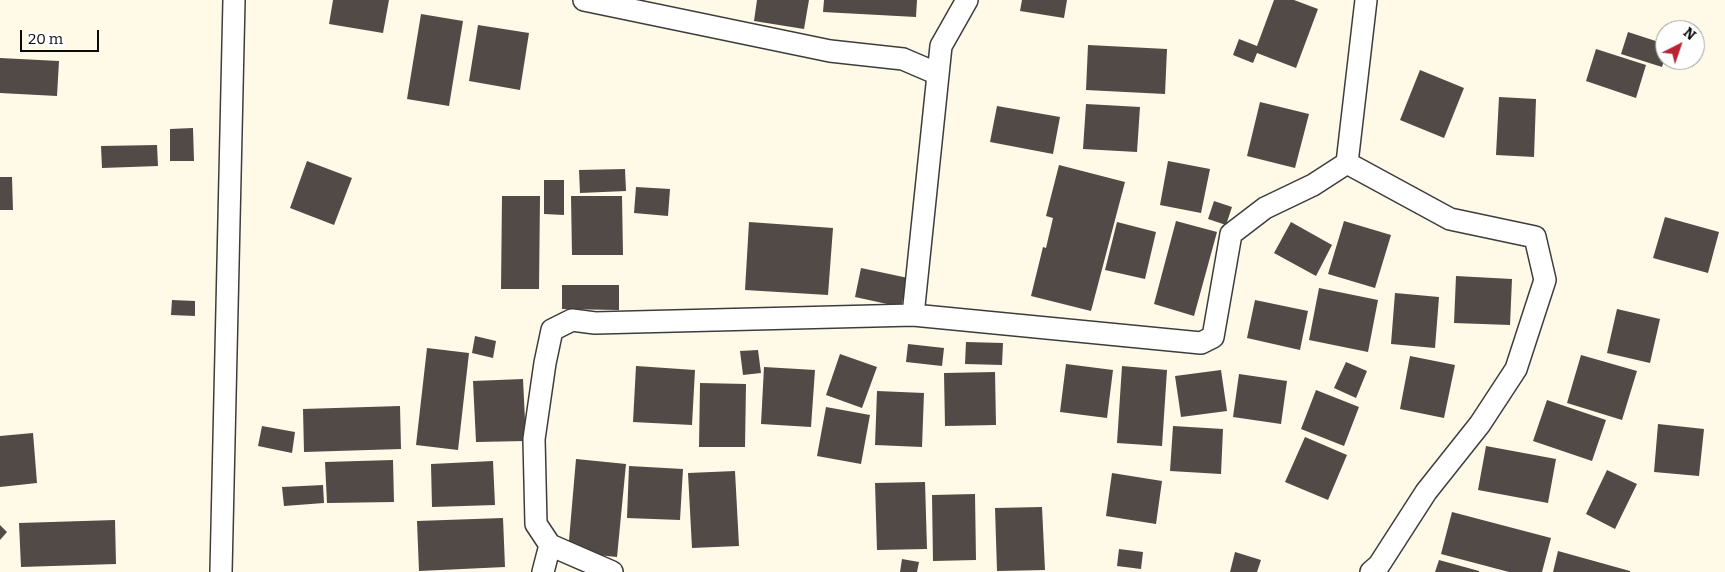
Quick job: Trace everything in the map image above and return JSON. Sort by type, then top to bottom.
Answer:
[{"type":"street","points":[[221,572],[234,0]]},
{"type":"street","points":[[584,0],[830,51],[903,59],[938,74]]},
{"type":"street","points":[[914,315],[941,46],[967,0]]},
{"type":"street","points":[[612,572],[550,545],[536,524],[534,439],[545,363],[552,330],[572,320],[595,322],[914,315],[1200,343],[1213,337],[1231,234],[1265,208],[1314,185],[1347,163],[1366,0]]},
{"type":"street","points":[[1347,163],[1450,219],[1535,237],[1545,280],[1516,368],[1480,424],[1426,492],[1379,565],[1372,572]]},
{"type":"street","points":[[543,572],[550,545]]},
{"type":"building","points":[[333,0],[389,0],[383,33],[329,24]]},
{"type":"building","points":[[757,0],[809,0],[804,29],[754,21]]},
{"type":"building","points":[[824,0],[917,0],[916,17],[823,12]]},
{"type":"building","points":[[1022,0],[1067,0],[1064,18],[1020,11]]},
{"type":"building","points":[[1274,0],[1294,0],[1318,9],[1296,68],[1257,53],[1253,63],[1233,55],[1239,39],[1257,46]]},
{"type":"building","points":[[421,14],[463,21],[449,106],[407,99]]},
{"type":"building","points":[[478,25],[529,33],[520,90],[469,81]]},
{"type":"building","points":[[1628,32],[1655,41],[1655,65],[1621,54]]},
{"type":"building","points":[[1088,45],[1167,49],[1165,94],[1086,90]]},
{"type":"building","points":[[1596,49],[1646,65],[1636,98],[1586,81]]},
{"type":"building","points":[[0,58],[59,61],[57,96],[0,93]]},
{"type":"building","points":[[1420,70],[1464,88],[1444,138],[1400,120]]},
{"type":"building","points":[[1499,97],[1536,99],[1534,157],[1496,155]]},
{"type":"building","points":[[1260,102],[1309,114],[1295,168],[1247,156]]},
{"type":"building","points":[[1086,104],[1140,107],[1137,152],[1083,149]]},
{"type":"building","points":[[997,106],[1060,117],[1053,154],[990,142]]},
{"type":"building","points":[[193,128],[194,161],[170,161],[170,129]]},
{"type":"building","points":[[157,145],[158,166],[102,168],[101,146]]},
{"type":"building","points":[[307,161],[352,178],[334,225],[290,208]]},
{"type":"building","points":[[1168,161],[1210,169],[1201,213],[1160,205]]},
{"type":"building","points":[[1059,165],[1125,182],[1091,311],[1031,296],[1043,247],[1046,248],[1053,218],[1046,216]]},
{"type":"building","points":[[625,169],[626,191],[580,193],[579,170]]},
{"type":"building","points":[[0,177],[12,177],[13,210],[0,210]]},
{"type":"building","points":[[544,180],[564,180],[564,215],[544,214]]},
{"type":"building","points":[[636,187],[670,189],[668,216],[634,213]]},
{"type":"building","points":[[502,196],[540,196],[539,289],[501,289]]},
{"type":"building","points":[[571,196],[622,196],[623,255],[572,255]]},
{"type":"building","points":[[1214,201],[1232,207],[1226,225],[1208,219]]},
{"type":"building","points":[[1665,217],[1719,232],[1708,273],[1653,258]]},
{"type":"building","points":[[1176,221],[1217,232],[1194,316],[1154,304]]},
{"type":"building","points":[[1344,221],[1391,235],[1375,288],[1328,274]]},
{"type":"building","points":[[749,222],[833,228],[828,295],[745,290]]},
{"type":"building","points":[[1117,222],[1156,232],[1145,279],[1105,270]]},
{"type":"building","points":[[1291,222],[1332,245],[1316,276],[1274,253]]},
{"type":"building","points":[[861,268],[908,278],[901,307],[855,297]]},
{"type":"building","points":[[1456,276],[1512,279],[1510,325],[1454,323]]},
{"type":"building","points":[[562,285],[619,285],[619,310],[562,309]]},
{"type":"building","points":[[1319,288],[1378,300],[1368,352],[1309,340]]},
{"type":"building","points":[[1395,293],[1439,297],[1435,348],[1391,344]]},
{"type":"building","points":[[172,300],[195,301],[195,316],[171,315]]},
{"type":"building","points":[[1255,300],[1308,311],[1300,350],[1247,338]]},
{"type":"building","points":[[1617,309],[1660,319],[1650,363],[1607,353]]},
{"type":"building","points":[[475,336],[496,341],[493,358],[472,353]]},
{"type":"building","points":[[966,342],[1003,343],[1002,365],[965,364]]},
{"type":"building","points":[[908,344],[944,348],[942,366],[906,362]]},
{"type":"building","points":[[427,348],[469,353],[458,450],[416,445]]},
{"type":"building","points":[[758,350],[761,373],[743,375],[740,351]]},
{"type":"building","points":[[840,354],[877,367],[862,408],[826,395]]},
{"type":"building","points":[[1581,355],[1637,371],[1622,420],[1567,403]]},
{"type":"building","points":[[1410,356],[1455,365],[1444,418],[1400,409]]},
{"type":"building","points":[[1346,362],[1367,371],[1356,398],[1334,388]]},
{"type":"building","points":[[1066,364],[1113,370],[1107,418],[1060,412]]},
{"type":"building","points":[[636,366],[695,370],[692,425],[633,422]]},
{"type":"building","points":[[1122,366],[1167,370],[1162,446],[1117,443]]},
{"type":"building","points":[[764,367],[815,370],[811,427],[761,424]]},
{"type":"building","points":[[1221,370],[1227,411],[1181,417],[1175,376]]},
{"type":"building","points":[[995,372],[996,425],[945,426],[944,373]]},
{"type":"building","points":[[1239,374],[1287,381],[1281,424],[1233,417]]},
{"type":"building","points":[[523,379],[526,441],[476,442],[473,381]]},
{"type":"building","points":[[700,383],[746,384],[745,447],[699,447]]},
{"type":"building","points":[[1316,390],[1359,407],[1344,446],[1301,429]]},
{"type":"building","points":[[877,391],[924,393],[922,447],[875,445]]},
{"type":"building","points":[[1547,400],[1606,420],[1592,461],[1533,441]]},
{"type":"building","points":[[400,406],[401,449],[304,452],[303,409]]},
{"type":"building","points":[[826,407],[870,415],[861,464],[817,456]]},
{"type":"building","points":[[1658,424],[1704,429],[1699,476],[1654,472]]},
{"type":"building","points":[[262,426],[295,432],[292,453],[258,446]]},
{"type":"building","points":[[1173,426],[1223,429],[1221,474],[1170,471]]},
{"type":"building","points":[[33,433],[37,483],[0,487],[0,436]]},
{"type":"building","points":[[1305,437],[1347,455],[1328,500],[1285,482]]},
{"type":"building","points":[[1486,446],[1556,459],[1548,503],[1478,490]]},
{"type":"building","points":[[576,459],[626,464],[617,557],[568,552]]},
{"type":"building","points":[[393,460],[394,502],[327,503],[325,462]]},
{"type":"building","points":[[493,461],[495,505],[432,507],[431,464]]},
{"type":"building","points":[[629,466],[683,469],[680,520],[627,518]]},
{"type":"building","points":[[1607,470],[1637,484],[1615,529],[1586,514]]},
{"type":"building","points":[[735,471],[739,546],[692,548],[688,473]]},
{"type":"building","points":[[1112,473],[1162,481],[1156,524],[1106,516]]},
{"type":"building","points":[[925,482],[927,549],[877,550],[875,483]]},
{"type":"building","points":[[323,485],[324,503],[284,506],[282,487]]},
{"type":"building","points":[[975,494],[976,560],[933,561],[932,495]]},
{"type":"building","points":[[1042,507],[1045,570],[997,571],[995,508]]},
{"type":"building","points":[[1452,512],[1551,538],[1542,572],[1509,572],[1441,554]]},
{"type":"building","points":[[503,518],[505,567],[419,571],[417,521]]},
{"type":"building","points":[[115,520],[116,564],[21,567],[19,523]]},
{"type":"building","points":[[0,525],[7,532],[0,540]]},
{"type":"building","points":[[1119,549],[1143,552],[1141,569],[1117,566]]},
{"type":"building","points":[[1558,551],[1630,571],[1630,572],[1553,572]]},
{"type":"building","points":[[1235,552],[1261,560],[1257,572],[1230,572]]},
{"type":"building","points":[[902,559],[919,562],[917,572],[900,572]]},
{"type":"building","points":[[1439,560],[1479,571],[1479,572],[1435,572]]}]
